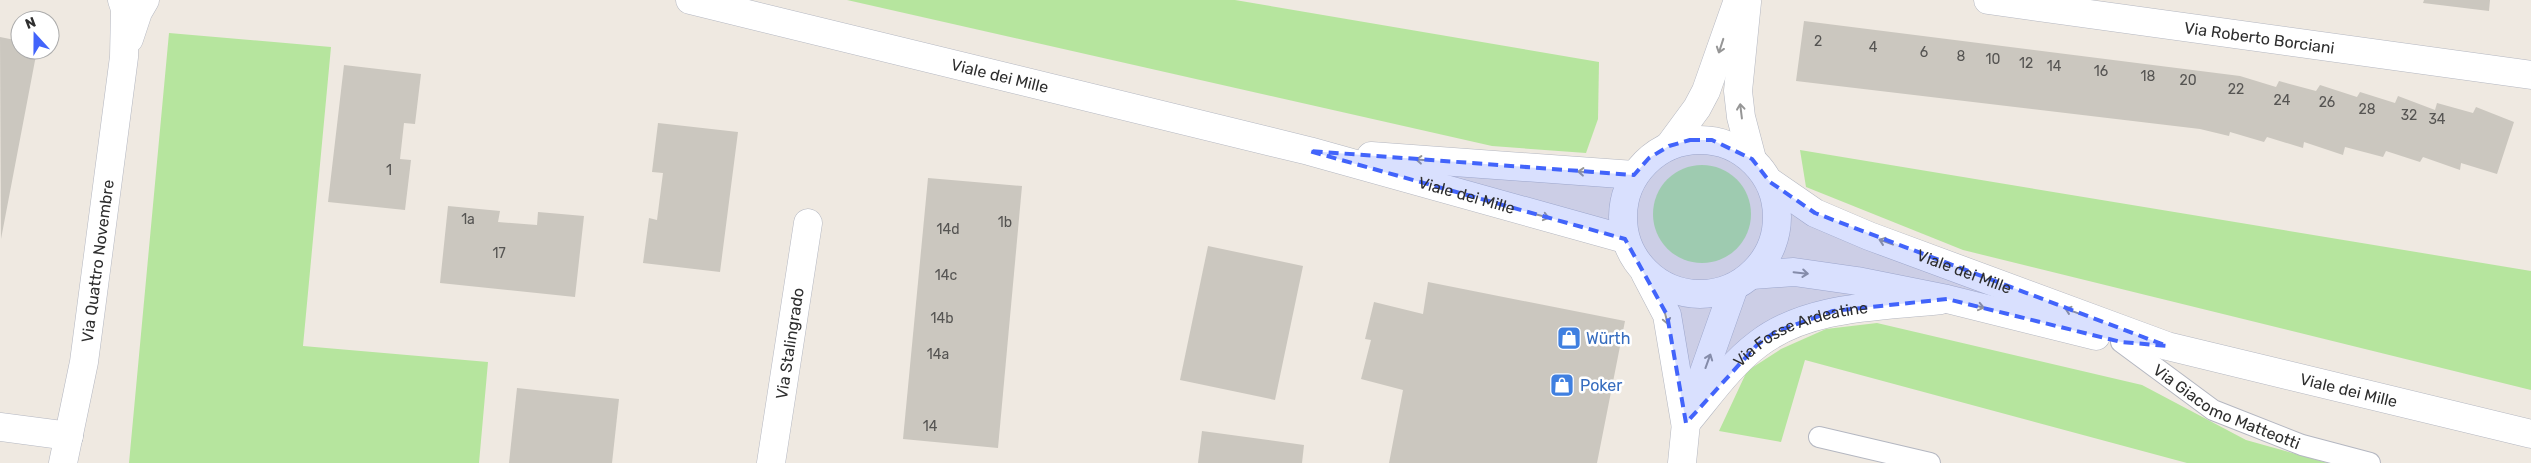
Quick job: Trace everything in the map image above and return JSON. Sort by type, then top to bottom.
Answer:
[{"type":"main road","name":"Via Quattro Novembre","points":[[63,463],[84,362],[124,57],[125,9],[122,0]]},
{"type":"main road","name":"Via Quattro Novembre","points":[[124,57],[138,12],[145,0]]},
{"type":"main road","name":"Viale dei Mille","points":[[690,0],[1309,152],[1625,239]]},
{"type":"main road","points":[[1669,146],[1697,108],[1706,91],[1738,0]]},
{"type":"main road","points":[[1747,0],[1738,91],[1741,117],[1752,159]]},
{"type":"main road","name":"Via Roberto Borciani","points":[[1988,0],[2531,76]]},
{"type":"main road","name":"Viale dei Mille","points":[[2167,346],[2121,342],[1947,299],[1857,281],[1794,272],[1743,281],[1712,294],[1688,294],[1665,287],[1645,273],[1633,257],[1625,239],[1622,216],[1625,195],[1634,175],[1649,158],[1669,146],[1690,140],[1712,140],[1733,146],[1752,159],[1770,182],[1815,213],[1870,236],[2167,346],[2531,434]]},
{"type":"main road","name":"Viale dei Mille","points":[[1309,152],[1634,175]]},
{"type":"main road","name":"Viale dei Mille","points":[[1743,281],[1768,255],[1777,232],[1777,206],[1770,182]]},
{"type":"main road","name":"Via Stalingrado","points":[[771,463],[808,222]]},
{"type":"main road","name":"Via Fosse Ardeatine","points":[[1645,273],[1667,314],[1686,423],[1682,463]]},
{"type":"main road","name":"Via Fosse Ardeatine","points":[[1686,423],[1743,281]]},
{"type":"main road","name":"Via Fosse Ardeatine","points":[[1686,423],[1738,362],[1756,345],[1775,332],[1833,311],[1947,299]]},
{"type":"main road","points":[[0,427],[69,436]]},
{"type":"lane","name":"Via Giacomo Matteotti","points":[[2121,342],[2213,410],[2302,446],[2370,463]]},
{"type":"lane","points":[[1820,437],[1930,463]]},
{"type":"highlighted area","points":[[1690,140],[1712,140],[1752,159],[1770,182],[1815,213],[2167,346],[2121,342],[1947,299],[1833,311],[1775,332],[1757,345],[1686,423],[1667,315],[1625,239],[1309,151],[1634,175],[1649,158],[1669,146]]},
{"type":"green space","points":[[847,0],[1235,0],[1599,62],[1598,119],[1586,153],[1492,146]]},
{"type":"green space","points":[[169,33],[331,47],[303,346],[488,362],[479,463],[129,463]]},
{"type":"green space","points":[[1800,150],[2531,271],[2531,390],[1963,250],[1806,187]]},
{"type":"green space","points":[[1702,165],[1721,168],[1737,179],[1748,195],[1751,214],[1748,233],[1737,249],[1721,260],[1702,263],[1683,260],[1667,249],[1656,233],[1653,214],[1656,195],[1667,179],[1683,168]]},
{"type":"green space","points":[[1877,323],[2142,385],[2246,440],[2328,463],[2187,463],[1805,360],[1781,442],[1719,431],[1747,371],[1781,349],[1826,329]]},
{"type":"building","points":[[2424,0],[2490,0],[2489,11],[2423,3]]},
{"type":"building","points":[[1804,21],[2240,76],[2276,87],[2279,81],[2316,91],[2320,85],[2357,97],[2360,92],[2395,103],[2398,96],[2435,110],[2437,103],[2473,113],[2476,107],[2514,122],[2497,174],[2461,163],[2460,170],[2423,157],[2420,162],[2386,151],[2383,157],[2345,147],[2343,155],[2304,142],[2303,148],[2267,137],[2264,142],[2230,132],[2229,136],[2200,129],[1796,81]]},
{"type":"building","points":[[0,37],[10,39],[10,60],[35,60],[1,239]]},
{"type":"building","points":[[344,65],[421,74],[415,124],[404,123],[400,159],[411,160],[405,210],[328,202]]},
{"type":"building","points":[[658,123],[738,132],[720,272],[643,263],[649,218],[657,220],[663,173],[652,172]]},
{"type":"building","points":[[928,178],[1022,186],[998,448],[903,439]]},
{"type":"building","points":[[448,206],[500,211],[498,222],[537,225],[538,212],[584,216],[575,297],[440,283]]},
{"type":"building","points":[[1208,246],[1303,266],[1275,400],[1180,380]]},
{"type":"building","points":[[1428,282],[1625,321],[1597,463],[1389,463],[1403,390],[1361,379],[1371,340],[1365,339],[1374,302],[1423,314]]},
{"type":"building","points":[[517,388],[619,399],[612,463],[509,463]]},
{"type":"building","points":[[1202,431],[1304,445],[1302,463],[1198,463]]},
{"type":"place","name":"Würth","points":[[1569,338]]},
{"type":"place","name":"Poker","points":[[1562,385]]}]
